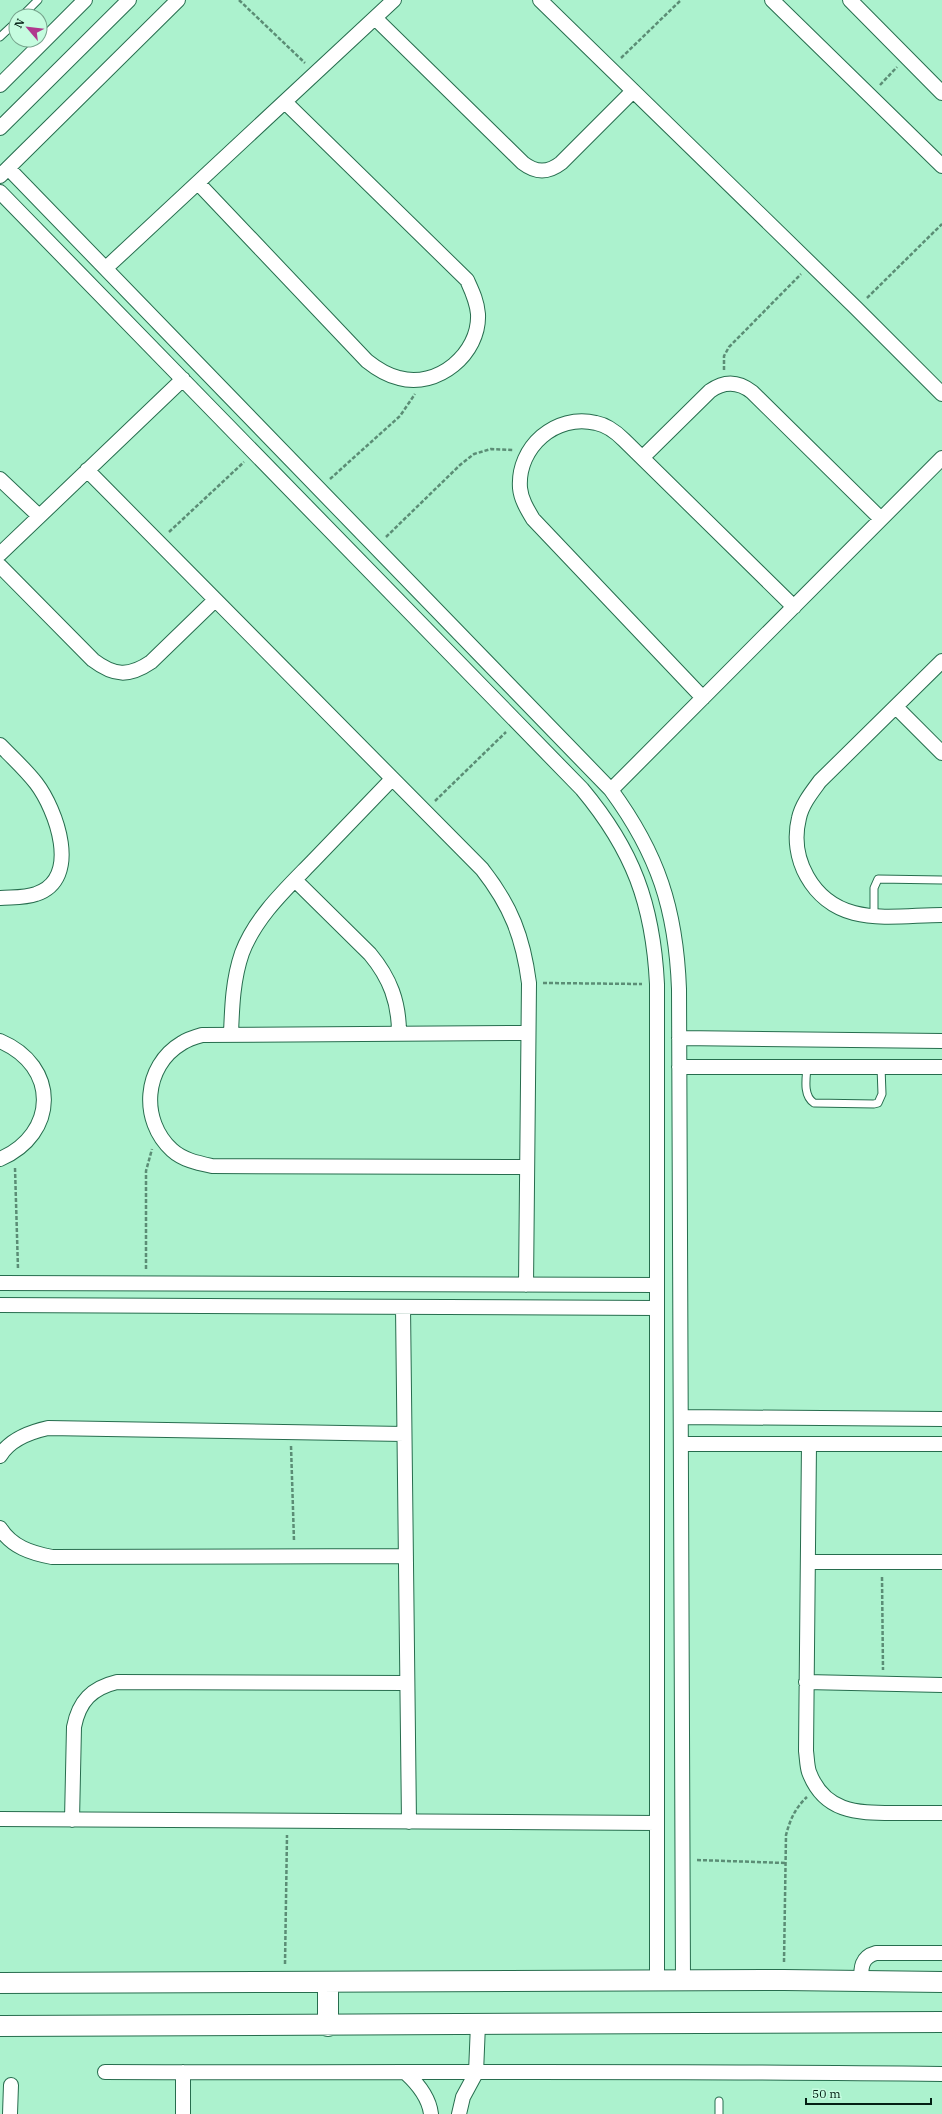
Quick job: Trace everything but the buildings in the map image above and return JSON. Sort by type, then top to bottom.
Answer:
[{"type":"street","points":[[2,80],[85,0]]},
{"type":"street","points":[[0,128],[129,0]]},
{"type":"street","points":[[178,0],[4,172],[106,268],[611,790],[629,815],[644,841],[657,869],[667,898],[674,928],[678,958],[680,1038],[683,1981]]},
{"type":"street","points":[[106,268],[394,0]]},
{"type":"street","points":[[540,0],[856,308],[942,394]]},
{"type":"street","points":[[772,0],[942,166]]},
{"type":"street","points":[[850,0],[942,92]]},
{"type":"street","points":[[375,18],[523,163],[538,171],[546,171],[561,163],[633,91]]},
{"type":"street","points":[[198,183],[367,361],[382,372],[400,379],[419,380],[437,376],[454,366],[467,352],[475,334],[478,316],[476,303],[467,280],[285,102]]},
{"type":"street","points":[[0,192],[582,789],[602,812],[619,838],[638,879],[651,923],[656,953],[657,984],[658,1981]]},
{"type":"street","points":[[0,554],[183,379]]},
{"type":"street","points":[[643,457],[710,391],[726,383],[745,386],[881,519]]},
{"type":"street","points":[[703,698],[533,519],[524,504],[520,488],[521,471],[526,455],[535,442],[548,431],[563,424],[580,421],[596,423],[611,429],[643,457],[794,607]]},
{"type":"street","points":[[611,790],[942,458]]},
{"type":"street","points":[[87,470],[482,869],[497,889],[510,911],[520,934],[526,958],[529,983],[526,1285]]},
{"type":"street","points":[[0,479],[39,516]]},
{"type":"street","points":[[0,566],[93,660],[104,668],[115,672],[128,673],[140,669],[151,662],[215,600]]},
{"type":"street","points":[[942,661],[820,781],[807,797],[799,816],[796,837],[801,864],[806,876],[818,893],[834,905],[854,913],[874,916],[942,915]]},
{"type":"street","points":[[896,707],[942,753]]},
{"type":"street","points":[[0,745],[26,771],[45,796],[57,826],[62,857],[60,869],[55,880],[47,888],[37,894],[0,898]]},
{"type":"street","points":[[231,1034],[233,993],[243,952],[263,915],[392,779]]},
{"type":"street","points":[[295,880],[370,954],[381,967],[390,982],[396,999],[399,1016],[399,1033]]},
{"type":"street","points":[[527,1167],[212,1166],[191,1162],[173,1151],[159,1135],[151,1115],[149,1094],[154,1074],[166,1056],[182,1043],[202,1035],[528,1033]]},
{"type":"street","points":[[680,1038],[942,1041]]},
{"type":"street","points":[[0,1041],[14,1047],[28,1059],[38,1074],[43,1091],[43,1109],[38,1126],[28,1141],[15,1152],[0,1159]]},
{"type":"street","points":[[679,1067],[942,1067]]},
{"type":"street","points":[[0,1283],[657,1285]]},
{"type":"street","points":[[180,1284],[180,1306]]},
{"type":"street","points":[[0,1305],[657,1308]]},
{"type":"street","points":[[403,1307],[409,1822]]},
{"type":"street","points":[[681,1417],[942,1420]]},
{"type":"street","points":[[0,1456],[15,1440],[31,1432],[48,1428],[404,1434]]},
{"type":"street","points":[[681,1444],[942,1444]]},
{"type":"street","points":[[809,1444],[806,1682],[806,1751],[809,1771],[818,1790],[831,1803],[848,1811],[867,1813],[942,1813]]},
{"type":"street","points":[[0,1528],[4,1535],[18,1547],[34,1554],[52,1557],[406,1556]]},
{"type":"street","points":[[808,1562],[942,1562]]},
{"type":"street","points":[[72,1820],[74,1727],[77,1714],[83,1702],[92,1692],[104,1685],[117,1682],[407,1683]]},
{"type":"street","points":[[806,1682],[942,1685]]},
{"type":"street","points":[[0,1819],[657,1823]]},
{"type":"street","points":[[861,1981],[863,1962],[870,1954],[942,1953]]},
{"type":"street","points":[[0,1983],[784,1980],[942,1982]]},
{"type":"street","points":[[328,1982],[328,2026]]},
{"type":"street","points":[[0,2026],[328,2026],[942,2022]]},
{"type":"street","points":[[459,2114],[463,2097],[476,2073],[478,2024]]},
{"type":"street","points":[[105,2072],[476,2073],[731,2071],[942,2074]]},
{"type":"street","points":[[183,2072],[183,2114]]},
{"type":"street","points":[[406,2073],[422,2090],[431,2114]]},
{"type":"street","points":[[10,2114],[11,2085]]},
{"type":"lane","points":[[30,8],[38,0]]},
{"type":"lane","points":[[0,38],[8,30]]},
{"type":"lane","points":[[874,916],[874,888],[878,880],[942,880]]},
{"type":"lane","points":[[806,1067],[806,1092],[810,1101],[814,1103],[874,1104],[878,1103],[882,1094],[881,1067]]},
{"type":"lane","points":[[719,2101],[719,2114]]},
{"type":"path","points":[[239,0],[316,73]]},
{"type":"path","points":[[610,68],[681,0]]},
{"type":"path","points":[[869,95],[907,58]]},
{"type":"path","points":[[856,308],[942,224]]},
{"type":"path","points":[[726,383],[723,368],[724,356],[729,347],[811,264]]},
{"type":"path","points":[[320,489],[400,416],[412,399],[419,380]]},
{"type":"path","points":[[376,547],[460,465],[474,454],[491,449],[510,449],[526,455]]},
{"type":"path","points":[[158,542],[255,453]]},
{"type":"path","points":[[424,812],[517,722]]},
{"type":"path","points":[[529,983],[657,984]]},
{"type":"path","points":[[147,1284],[146,1171],[148,1158],[159,1135]]},
{"type":"path","points":[[15,1152],[18,1283]]},
{"type":"path","points":[[291,1432],[294,1556]]},
{"type":"path","points":[[882,1562],[883,1684]]},
{"type":"path","points":[[784,1980],[786,1835],[790,1821],[796,1809],[806,1798],[818,1790]]},
{"type":"path","points":[[285,1982],[288,1821]]},
{"type":"path","points":[[682,1860],[786,1863]]}]
